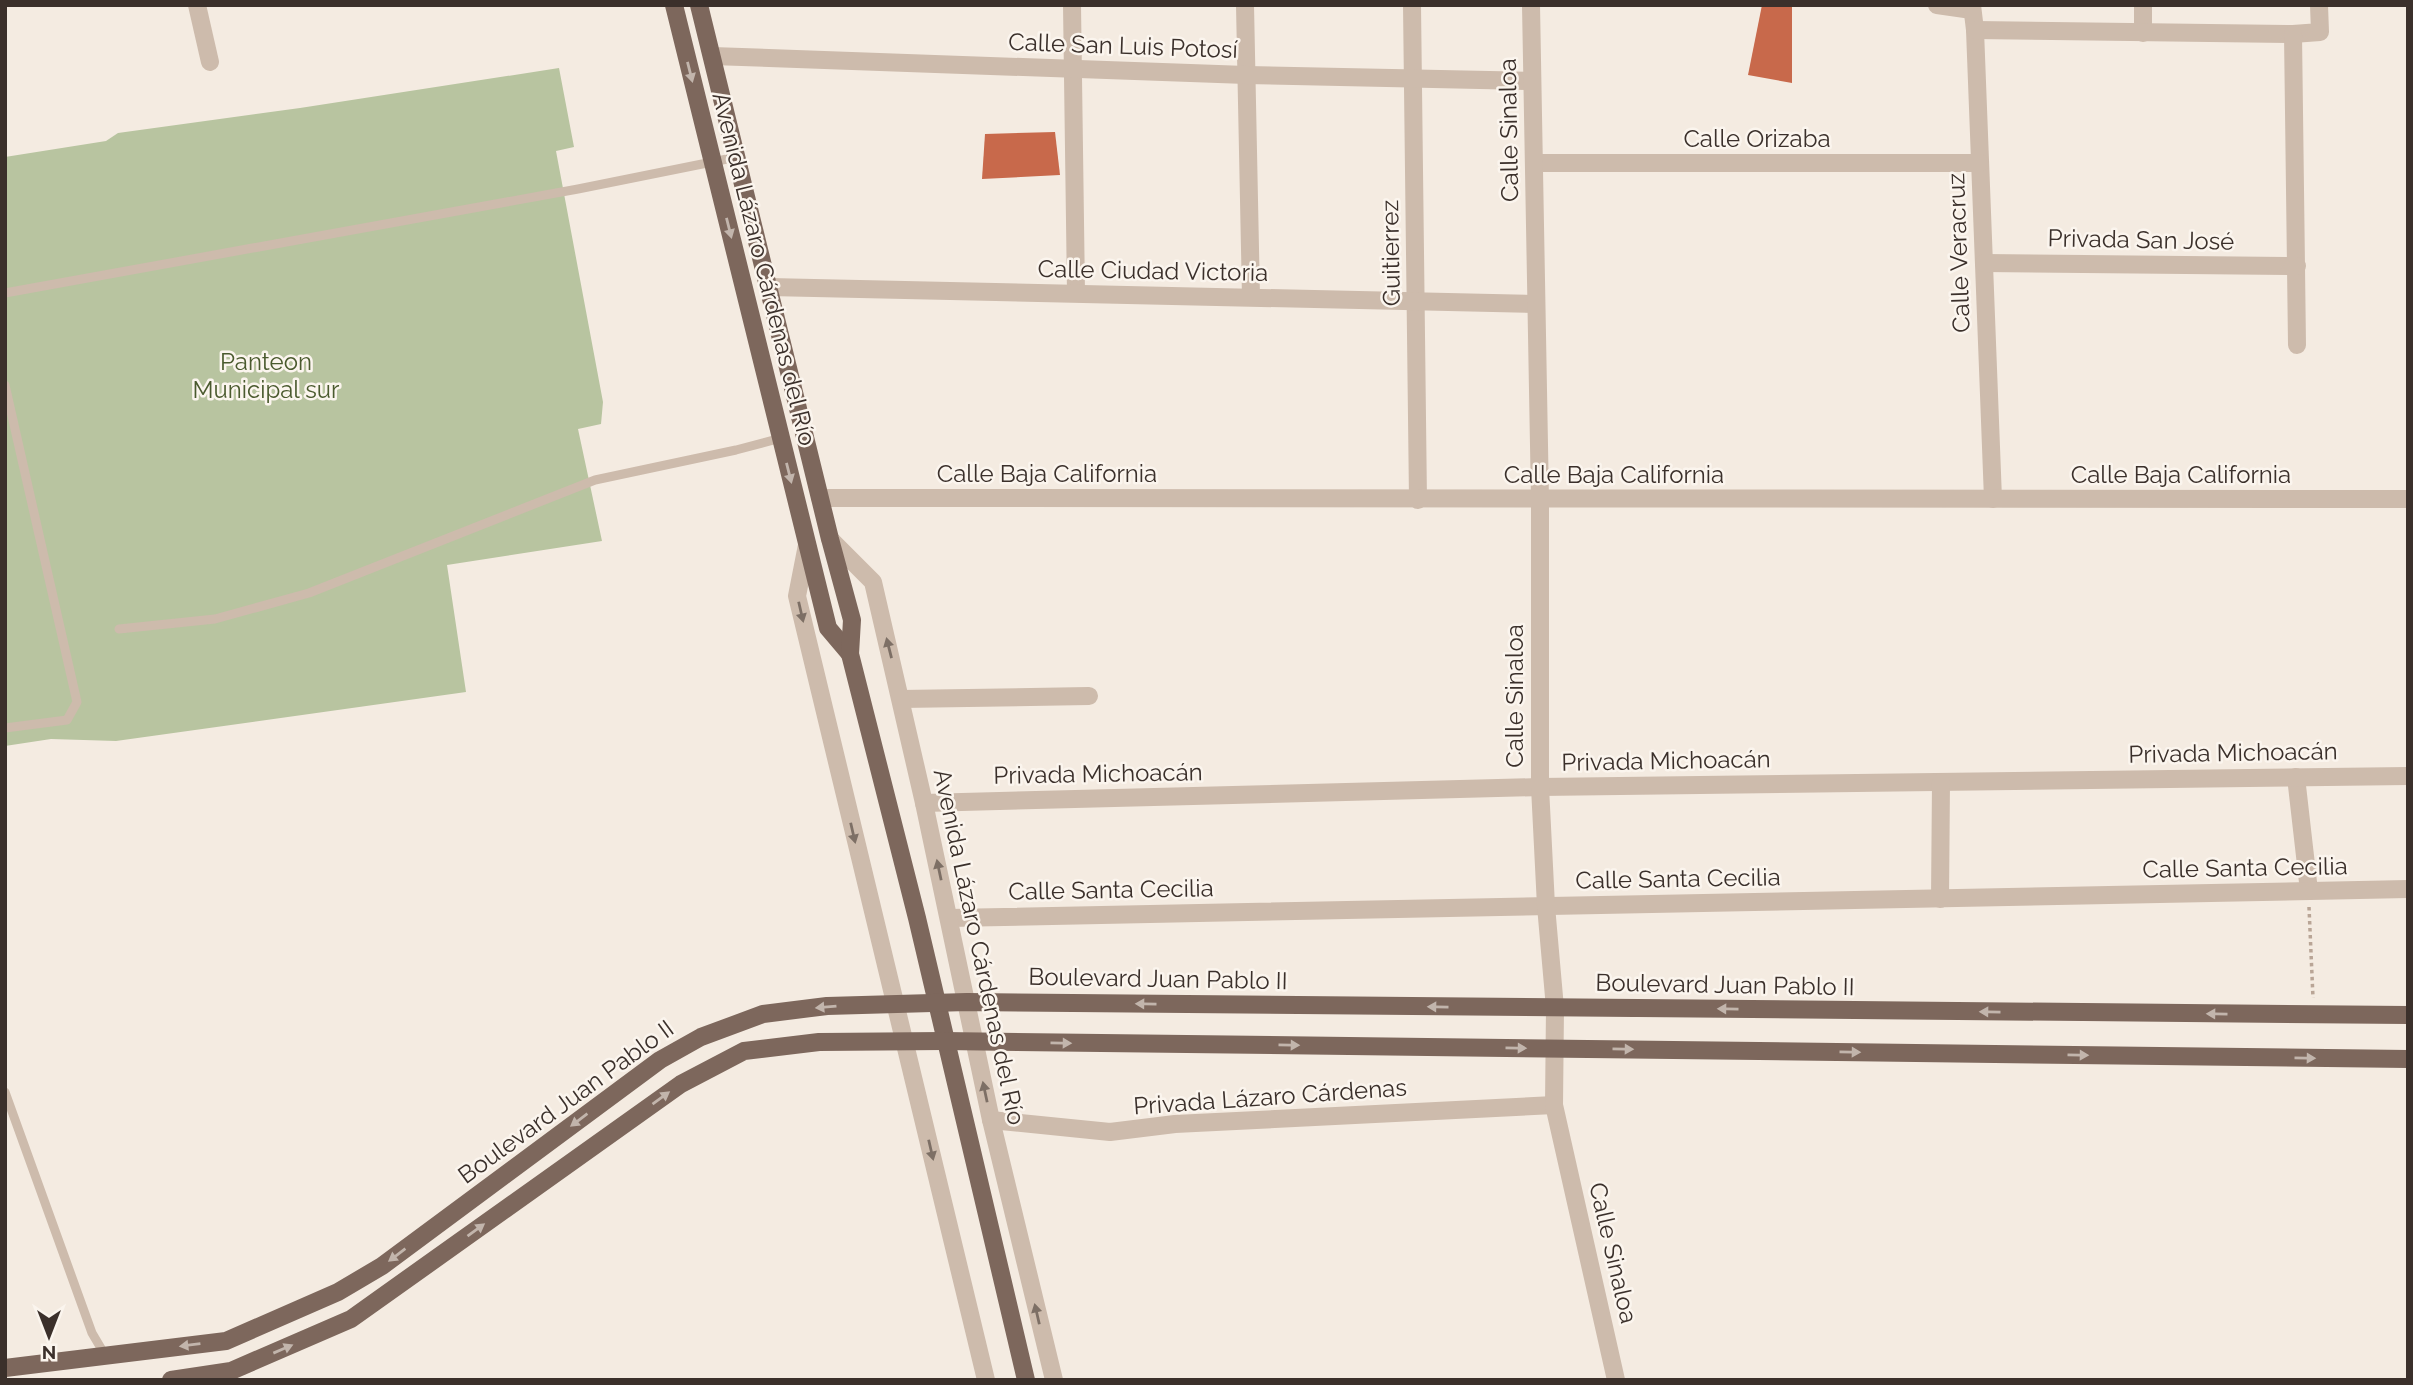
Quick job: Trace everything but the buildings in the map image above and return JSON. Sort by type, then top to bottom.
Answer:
[{"type":"main road","name":"Avenida Lázaro Cárdenas del Río","points":[[674,5],[828,628],[850,654]]},
{"type":"main road","name":"Avenida Lázaro Cárdenas del Río","points":[[699,5],[852,620],[850,654],[1026,1380]]},
{"type":"main road","name":"Boulevard Juan Pablo II","points":[[5,1368],[226,1341],[338,1292],[382,1266],[660,1060],[701,1037],[763,1014],[827,1006],[967,1002],[2408,1016]]},
{"type":"main road","name":"Boulevard Juan Pablo II","points":[[171,1380],[231,1371],[351,1319],[681,1084],[744,1051],[819,1042],[944,1041],[2408,1059]]},
{"type":"street","points":[[197,5],[210,62]]},
{"type":"street","points":[[1072,5],[1076,293]]},
{"type":"street","points":[[1245,5],[1251,297]]},
{"type":"street","name":"Guitierrez","points":[[1412,5],[1418,500]]},
{"type":"street","name":"Calle Sinaloa","points":[[1531,5],[1540,500],[1540,787],[1555,1008],[1554,1105],[1616,1380]]},
{"type":"street","points":[[1937,5],[1972,8]]},
{"type":"street","points":[[2143,5],[2143,33]]},
{"type":"street","points":[[1975,30],[2293,34],[2320,32],[2319,5]]},
{"type":"street","name":"Calle Veracruz","points":[[1972,8],[1993,499]]},
{"type":"street","points":[[2293,34],[2297,345]]},
{"type":"street","name":"Calle San Luis Potosí","points":[[712,56],[1246,75],[1532,81]]},
{"type":"street","name":"Calle Orizaba","points":[[1534,163],[1980,163]]},
{"type":"street","name":"Privada San José","points":[[1984,263],[2297,266]]},
{"type":"street","name":"Calle Ciudad Victoria","points":[[769,287],[1536,304]]},
{"type":"street","name":"Calle Baja California","points":[[820,498],[2408,499]]},
{"type":"street","name":"Avenida Lázaro Cárdenas del Río","points":[[830,539],[873,582],[924,803],[990,1119],[1054,1380]]},
{"type":"street","name":"Avenida Lázaro Cárdenas del Río","points":[[807,545],[797,596],[985,1380]]},
{"type":"street","points":[[901,699],[1089,696]]},
{"type":"street","name":"Privada Michoacán","points":[[924,803],[1540,787],[2408,776]]},
{"type":"street","points":[[2296,777],[2309,891]]},
{"type":"street","points":[[1940,899],[1941,782]]},
{"type":"street","name":"Calle Santa Cecilia","points":[[949,918],[2408,890]]},
{"type":"street","name":"Privada Lázaro Cárdenas","points":[[990,1119],[1111,1132],[1175,1124],[1554,1105]]},
{"type":"lane","points":[[5,293],[578,189],[737,157]]},
{"type":"lane","points":[[5,385],[77,702],[67,720],[5,728]]},
{"type":"lane","points":[[119,629],[215,620],[309,593],[595,480],[781,438]]},
{"type":"lane","points":[[5,1092],[92,1333],[105,1356]]},
{"type":"path","points":[[2309,891],[2314,1014]]},
{"type":"green space","name":"Panteon Municipal sur","points":[[559,68],[574,147],[556,151],[603,402],[601,424],[578,429],[602,541],[447,565],[466,692],[116,741],[51,739],[5,746],[5,157],[106,141],[118,133]]}]
